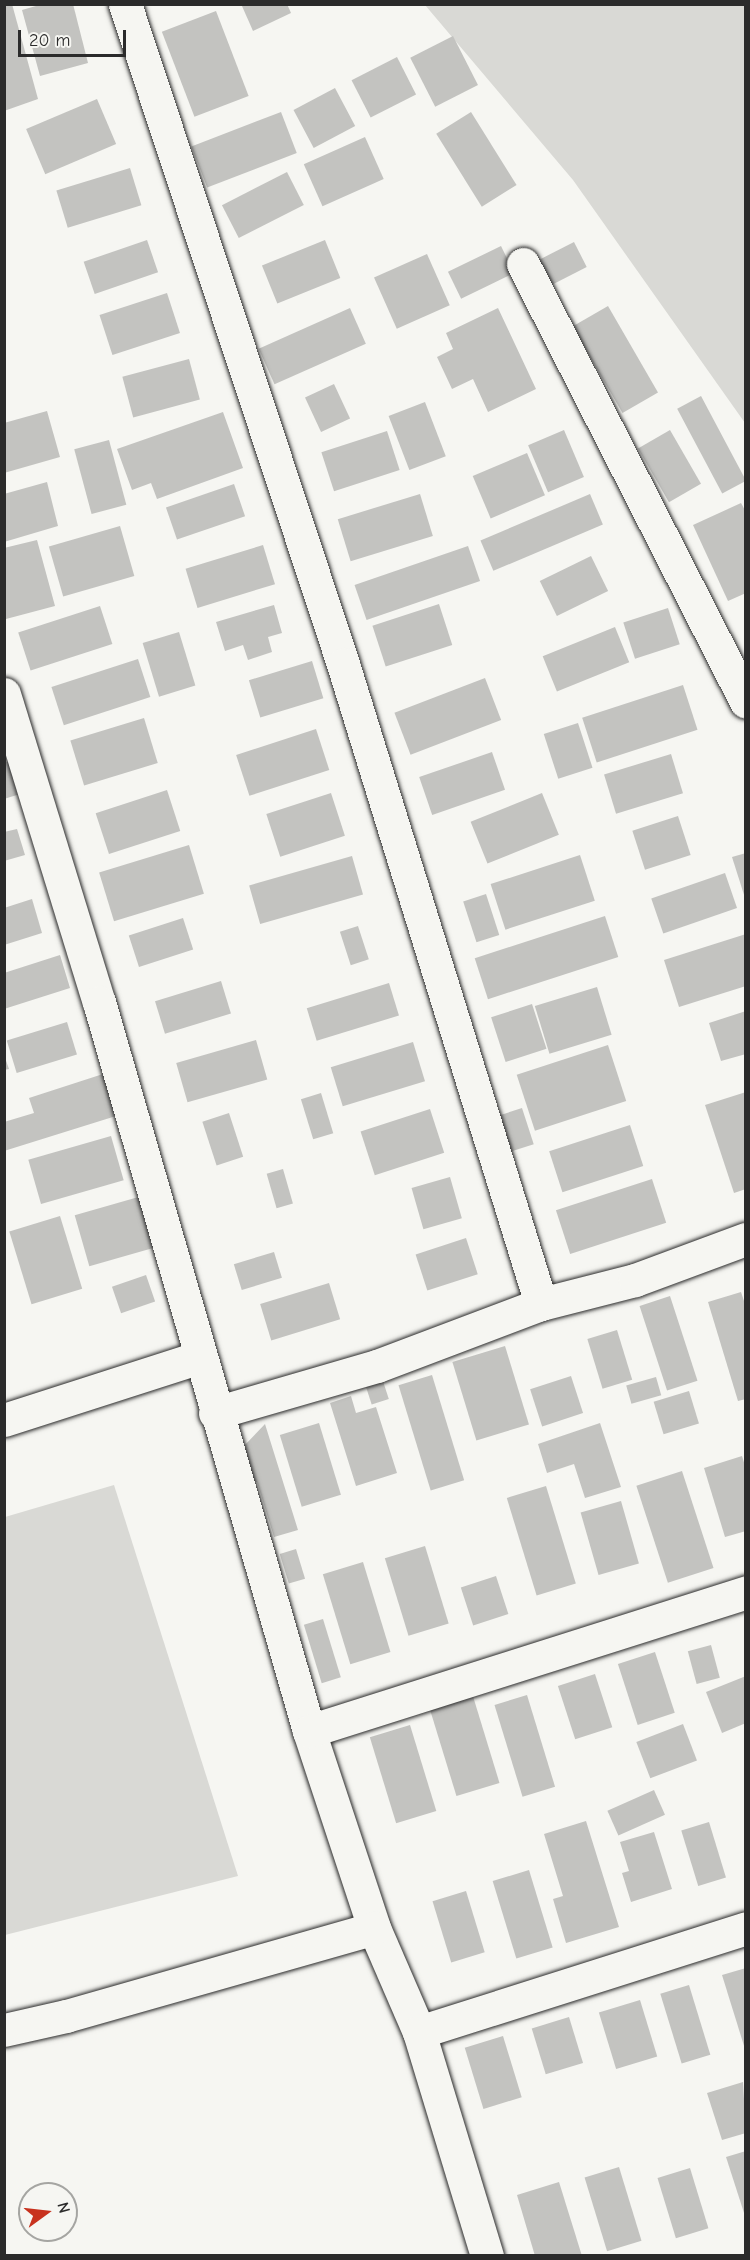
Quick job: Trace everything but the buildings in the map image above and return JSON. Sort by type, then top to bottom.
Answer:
[{"type":"street","points":[[125,4],[343,664],[541,1304]]},
{"type":"street","points":[[522,264],[746,701]]},
{"type":"street","points":[[4,694],[99,1002],[215,1413],[309,1731],[374,1928],[419,2032],[486,2256]]},
{"type":"street","points":[[215,1413],[377,1366],[541,1304],[635,1280],[746,1239]]},
{"type":"street","points":[[4,1420],[200,1357]]},
{"type":"street","points":[[309,1731],[746,1592]]},
{"type":"street","points":[[4,2030],[66,2016],[374,1928]]},
{"type":"street","points":[[419,2032],[746,1928]]},
{"type":"shaded area","points":[[425,5],[745,5],[745,423],[573,180]]},
{"type":"shaded area","points":[[114,1485],[238,1876],[5,1935],[5,1517]]}]
